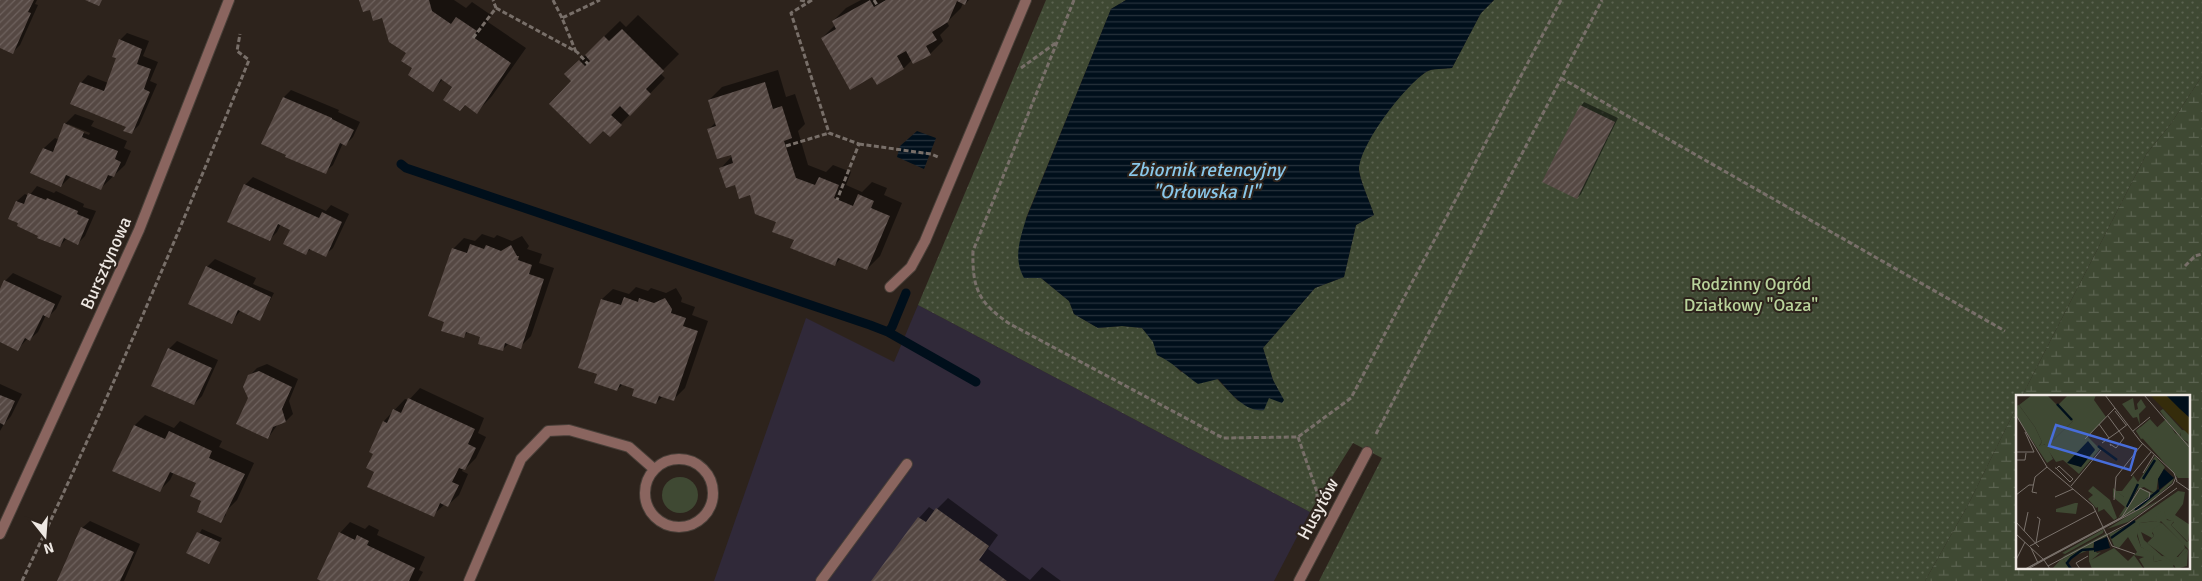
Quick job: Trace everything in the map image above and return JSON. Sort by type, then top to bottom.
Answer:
[{"type":"street","name":"Bursztynowa","points":[[0,534],[139,230],[229,0]]},
{"type":"street","points":[[890,287],[911,267],[926,241],[1026,0]]},
{"type":"street","points":[[469,581],[520,459],[548,431],[569,430],[629,447],[654,469]]},
{"type":"street","name":"Husytów","points":[[1299,581],[1367,452]]},
{"type":"street","points":[[671,459],[691,461],[706,472],[714,490],[710,509],[696,524],[677,528],[659,522],[646,506],[645,487],[654,469],[671,459]]},
{"type":"street","points":[[821,581],[907,464]]},
{"type":"path","points":[[493,0],[496,8],[577,52]]},
{"type":"path","points":[[553,0],[577,52],[588,64]]},
{"type":"path","points":[[562,18],[600,0]]},
{"type":"path","points":[[800,0],[810,1]]},
{"type":"path","points":[[874,0],[877,5]]},
{"type":"path","points":[[1074,0],[973,252],[976,289],[991,312],[1010,324],[1223,438],[1298,438],[1350,398],[1561,0]]},
{"type":"path","points":[[1367,452],[1602,0]]},
{"type":"path","points":[[810,1],[790,13],[829,132]]},
{"type":"path","points":[[473,38],[496,8]]},
{"type":"path","points":[[22,581],[114,384],[186,217],[249,60],[237,51],[243,25]]},
{"type":"path","points":[[1561,78],[2005,331]]},
{"type":"path","points":[[786,146],[829,132],[859,144],[931,154]]},
{"type":"path","points":[[838,200],[859,144]]},
{"type":"path","points":[[2184,266],[2195,256],[2202,254]]},
{"type":"path","points":[[1298,438],[1317,492],[1318,510]]},
{"type":"shaded area","points":[[918,305],[1310,512],[1274,581],[714,581],[806,318],[894,362]]},
{"type":"green space","name":"Rodzinny Ogród Działkowy \"Oaza\"","points":[[1046,0],[1126,0],[1111,9],[1026,218],[1024,278],[1041,278],[1069,301],[1074,314],[1098,328],[1122,326],[1142,328],[1154,342],[1157,355],[1171,362],[1181,372],[1217,379],[1238,401],[1269,398],[1283,400],[1273,380],[1263,348],[1315,288],[1344,277],[1356,225],[1374,215],[1359,171],[1362,155],[1368,142],[1385,115],[1406,89],[1417,79],[1426,72],[1435,69],[1452,68],[1481,13],[1494,0],[2202,0],[2202,76],[2170,125],[2147,153],[2023,395],[2016,395],[2016,408],[1968,505],[1925,581],[1319,581],[1382,458],[1353,443],[1310,512],[918,305]]},
{"type":"green space","points":[[2202,76],[2202,581],[1925,581],[1968,505],[2016,408],[2016,568],[2190,568],[2190,395],[2023,395],[2147,153],[2170,125]]},
{"type":"green space","points":[[680,477],[687,478],[693,482],[697,488],[697,502],[693,508],[687,512],[680,513],[673,512],[667,508],[663,502],[662,495],[663,488],[667,482],[673,478]]},
{"type":"water","name":"Zbiornik retencyjny \"Orłowska II\"","points":[[1126,0],[1494,0],[1481,13],[1452,68],[1435,69],[1426,72],[1417,79],[1386,115],[1368,143],[1362,156],[1359,171],[1374,215],[1356,225],[1344,277],[1315,288],[1263,348],[1273,380],[1284,400],[1282,403],[1269,398],[1264,410],[1257,410],[1244,405],[1218,379],[1198,384],[1157,355],[1153,342],[1142,328],[1122,326],[1098,328],[1074,314],[1069,301],[1041,278],[1024,278],[1021,271],[1018,256],[1026,219],[1111,9]]},
{"type":"water","points":[[917,131],[936,138],[924,169],[897,157],[900,146]]},
{"type":"building","points":[[0,0],[34,0],[28,12],[31,13],[13,54],[0,48]]},
{"type":"building","points":[[85,0],[102,0],[99,6]]},
{"type":"building","points":[[359,0],[429,0],[432,11],[451,24],[456,17],[477,31],[473,37],[511,63],[477,114],[465,105],[460,111],[443,100],[452,87],[441,79],[433,92],[408,75],[412,68],[401,61],[406,53],[389,42],[382,18],[373,21],[370,10],[363,12]]},
{"type":"building","points":[[870,0],[874,7],[886,0],[967,0],[965,5],[957,1],[948,22],[932,32],[937,40],[926,46],[931,55],[913,64],[906,51],[897,56],[904,69],[877,85],[872,77],[850,90],[821,38],[836,29],[832,21]]},
{"type":"building","points":[[622,29],[664,71],[646,89],[651,94],[630,116],[620,106],[611,115],[622,125],[610,137],[603,131],[590,144],[549,104],[571,81],[564,74],[579,60],[585,66],[590,61],[585,55],[604,36],[609,41]]},
{"type":"building","points":[[119,39],[142,49],[137,64],[151,69],[144,89],[150,92],[132,134],[123,131],[126,127],[70,104],[80,82],[104,91],[116,58],[112,57]]},
{"type":"building","points":[[765,82],[773,109],[782,106],[792,138],[784,141],[796,178],[815,185],[819,177],[839,185],[834,198],[853,206],[858,194],[874,201],[871,208],[890,216],[867,270],[838,258],[835,266],[790,248],[794,240],[772,232],[776,222],[755,214],[750,195],[739,199],[735,185],[726,188],[719,168],[733,163],[731,155],[717,159],[707,129],[716,126],[708,100]]},
{"type":"building","points":[[283,97],[332,118],[354,130],[346,146],[340,143],[326,174],[285,157],[286,155],[261,144]]},
{"type":"building","points":[[1580,105],[1615,122],[1577,199],[1542,182]]},
{"type":"building","points":[[64,123],[84,132],[82,137],[118,151],[115,159],[121,162],[114,177],[108,175],[101,190],[66,175],[61,187],[30,173],[43,148],[53,152]]},
{"type":"building","points":[[244,184],[319,218],[322,212],[342,222],[326,257],[309,249],[306,255],[283,244],[290,230],[278,224],[270,241],[227,222]]},
{"type":"building","points":[[28,193],[46,200],[47,198],[78,211],[77,214],[89,219],[78,245],[64,238],[60,247],[37,238],[38,236],[17,226],[18,223],[8,219],[16,201],[24,204]]},
{"type":"building","points":[[470,244],[484,249],[486,245],[501,251],[511,245],[517,256],[519,256],[518,260],[532,265],[529,274],[544,279],[521,349],[505,343],[503,351],[478,344],[480,337],[466,332],[464,338],[441,331],[444,322],[428,316],[452,248],[467,253]]},
{"type":"building","points":[[206,266],[271,297],[260,321],[238,310],[232,324],[188,304]]},
{"type":"building","points":[[4,280],[55,304],[49,318],[43,315],[30,341],[25,338],[18,351],[0,342],[0,289]]},
{"type":"building","points":[[624,297],[638,302],[639,298],[654,303],[665,298],[672,309],[671,313],[686,318],[683,326],[698,331],[674,401],[659,396],[656,404],[632,396],[634,389],[620,384],[617,391],[594,383],[597,374],[578,368],[601,299],[621,305]]},
{"type":"building","points":[[168,348],[212,368],[194,405],[151,386]]},
{"type":"building","points":[[259,371],[292,387],[282,409],[286,422],[273,427],[268,439],[236,424],[248,398],[243,387],[248,375]]},
{"type":"building","points":[[0,395],[15,401],[4,425],[0,423]]},
{"type":"building","points":[[408,398],[475,429],[468,444],[476,448],[465,470],[459,468],[452,482],[459,485],[448,507],[440,503],[434,517],[367,487],[374,472],[366,468],[373,454],[369,452],[383,421],[387,423],[393,409],[401,413]]},
{"type":"building","points":[[134,425],[165,439],[169,431],[212,451],[209,458],[245,474],[221,523],[197,512],[201,501],[190,496],[196,483],[170,472],[160,492],[112,471]]},
{"type":"building","points":[[936,508],[989,546],[979,560],[1007,581],[871,581],[918,517],[926,522]]},
{"type":"building","points":[[81,527],[134,552],[120,581],[57,581]]},
{"type":"building","points":[[197,532],[220,542],[209,564],[186,553]]},
{"type":"building","points":[[339,532],[355,540],[357,535],[369,541],[367,545],[415,568],[409,581],[321,581],[317,579]]},
{"type":"waterway","points":[[401,164],[406,168],[870,325],[888,332],[976,382]]},
{"type":"waterway","points":[[888,332],[892,327],[906,293]]}]
